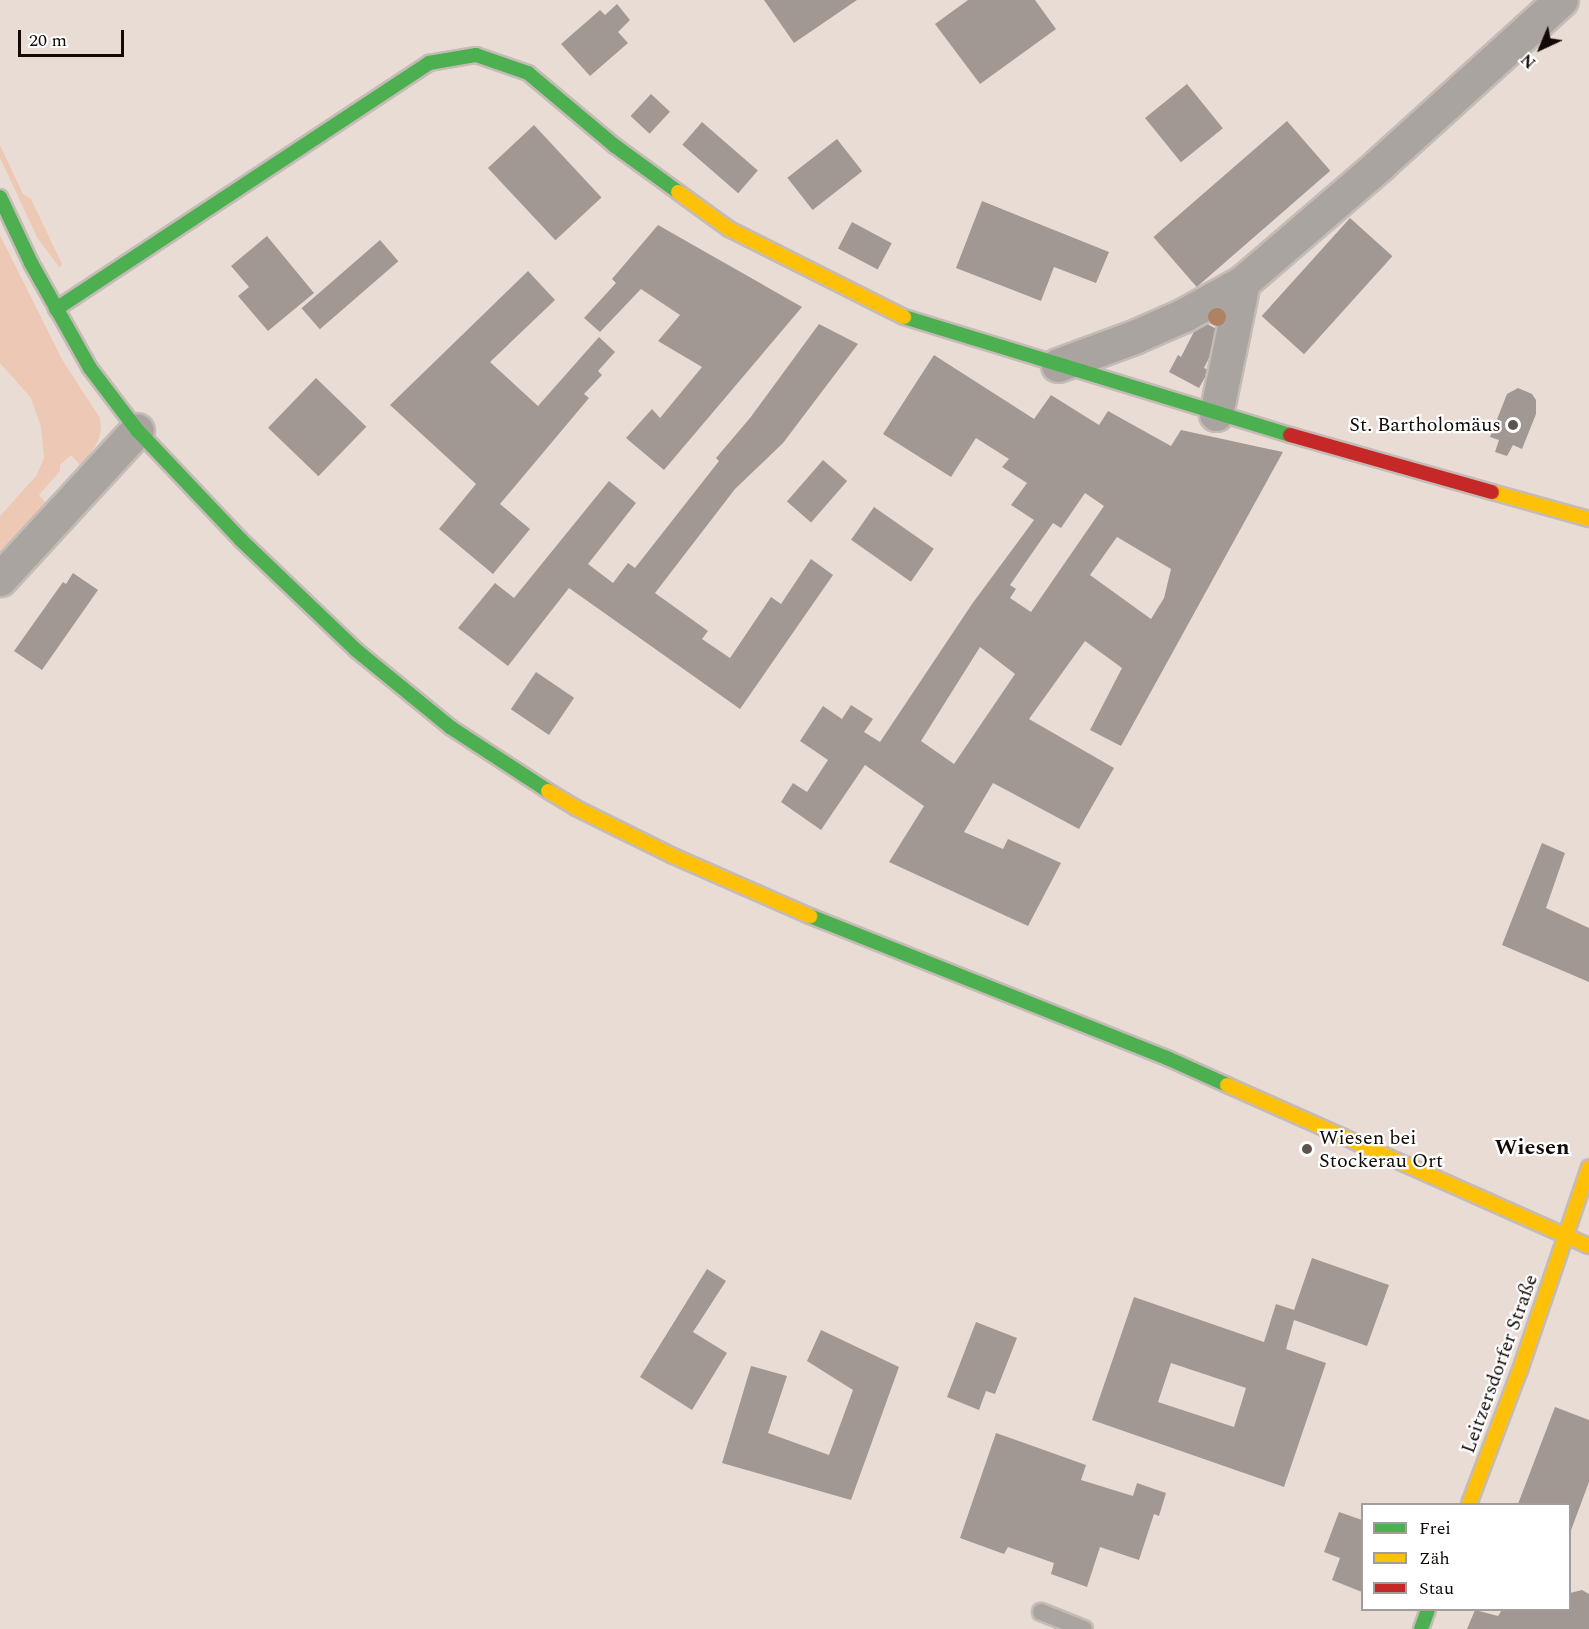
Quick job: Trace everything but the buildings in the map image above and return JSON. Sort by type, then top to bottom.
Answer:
[{"type":"main road","points":[[56,309],[429,63],[476,55],[528,73],[615,146],[729,229],[908,319],[1216,414],[1589,519]]},
{"type":"main road","points":[[0,197],[56,309],[90,368],[138,430],[241,540],[356,650],[450,727],[576,808],[673,856],[773,901],[1167,1058],[1589,1246]]},
{"type":"main road","name":"Leitzersdorfer Straße","points":[[1469,1503],[1566,1237],[1589,1167]]},
{"type":"main road","points":[[1421,1629],[1428,1611]]},
{"type":"street","points":[[1058,365],[1144,333],[1243,282],[1380,164],[1561,0]]},
{"type":"street","points":[[1216,414],[1243,282]]},
{"type":"street","points":[[0,579],[138,430]]},
{"type":"lane","points":[[1041,1612],[1084,1629]]},
{"type":"shaded area","points":[[0,145],[23,194],[31,199],[62,264],[60,268],[38,239],[0,158]]},
{"type":"shaded area","points":[[0,235],[63,361],[100,418],[101,429],[98,441],[79,472],[79,464],[71,455],[60,465],[60,471],[39,495],[49,506],[0,566],[0,516],[36,476],[44,458],[41,427],[31,398],[0,363]]},
{"type":"traffic: fast","points":[[56,309],[429,63],[476,55],[528,73],[615,146],[678,192]]},
{"type":"traffic: fast","points":[[0,197],[31,263],[90,368],[137,430],[241,540],[356,650],[450,727],[548,791]]},
{"type":"traffic: fast","points":[[904,317],[1290,435]]},
{"type":"traffic: fast","points":[[810,916],[1167,1058],[1227,1085]]},
{"type":"traffic: fast","points":[[1421,1629],[1428,1611]]},
{"type":"traffic: slow","points":[[678,192],[729,229],[904,317]]},
{"type":"traffic: slow","points":[[1492,492],[1589,519]]},
{"type":"traffic: slow","points":[[548,791],[576,808],[673,856],[810,916]]},
{"type":"traffic: slow","points":[[1227,1085],[1589,1246]]},
{"type":"traffic: slow","points":[[1469,1503],[1520,1370],[1589,1167]]},
{"type":"traffic: jam","points":[[1290,435],[1492,492]]},
{"type":"place","name":"St. Bartholomäus","points":[[1513,425]]},
{"type":"place","name":"Wiesen bei Stockerau Ort","points":[[1307,1149]]},
{"type":"district","name":"Wiesen","points":[[1532,1148]]}]
